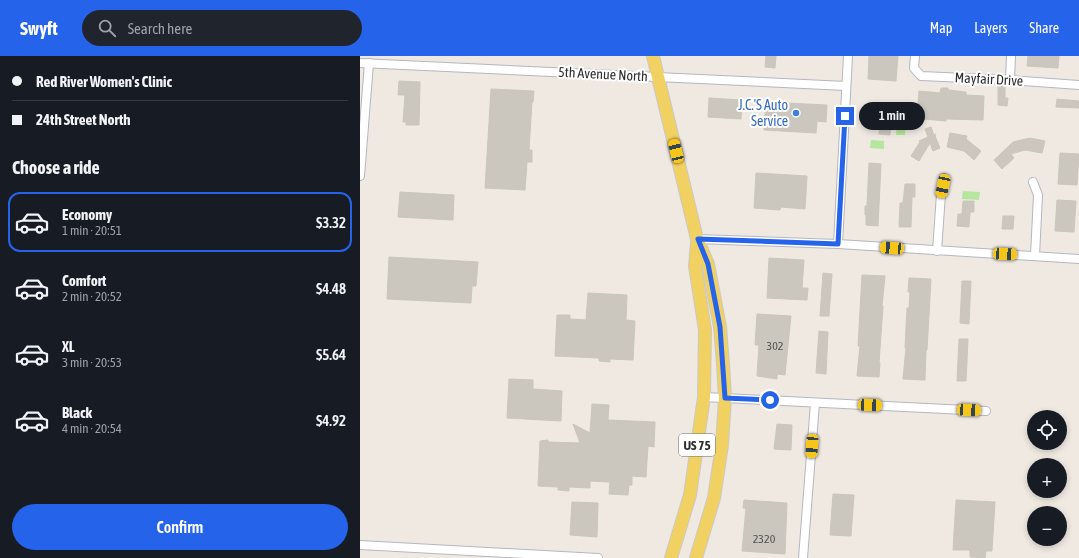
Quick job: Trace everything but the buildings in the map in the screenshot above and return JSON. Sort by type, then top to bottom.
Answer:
[{"type":"main road","name":"US 75","points":[[653,56],[698,239],[708,264],[720,327],[725,398],[722,445],[714,498],[696,558]]},
{"type":"main road","name":"US 75","points":[[671,558],[690,495],[704,396],[705,330],[695,266],[698,239]]},
{"type":"street","points":[[838,244],[848,56]]},
{"type":"street","name":"Mayfair Drive","points":[[915,56],[914,68],[921,76],[1079,85]]},
{"type":"street","points":[[1010,80],[1011,56]]},
{"type":"street","name":"5th Avenue North","points":[[360,62],[846,86]]},
{"type":"street","points":[[360,176],[369,63]]},
{"type":"street","points":[[937,251],[941,194],[944,178]]},
{"type":"street","points":[[1033,182],[1038,195],[1035,256]]},
{"type":"street","points":[[698,239],[838,244],[1079,259]]},
{"type":"street","points":[[704,396],[986,411]]},
{"type":"street","points":[[803,558],[815,403]]},
{"type":"street","points":[[360,545],[598,558]]},
{"type":"green space","points":[[897,122],[906,123],[905,135],[896,135]]},
{"type":"green space","points":[[871,140],[884,141],[884,149],[870,148]]},
{"type":"green space","points":[[963,191],[980,192],[979,200],[962,199]]},
{"type":"place","name":"J.C.'S Auto Service","points":[[796,113]]},
{"type":"route","points":[[770,400],[725,398],[720,327],[708,264],[698,239],[838,244],[845,116]]}]
